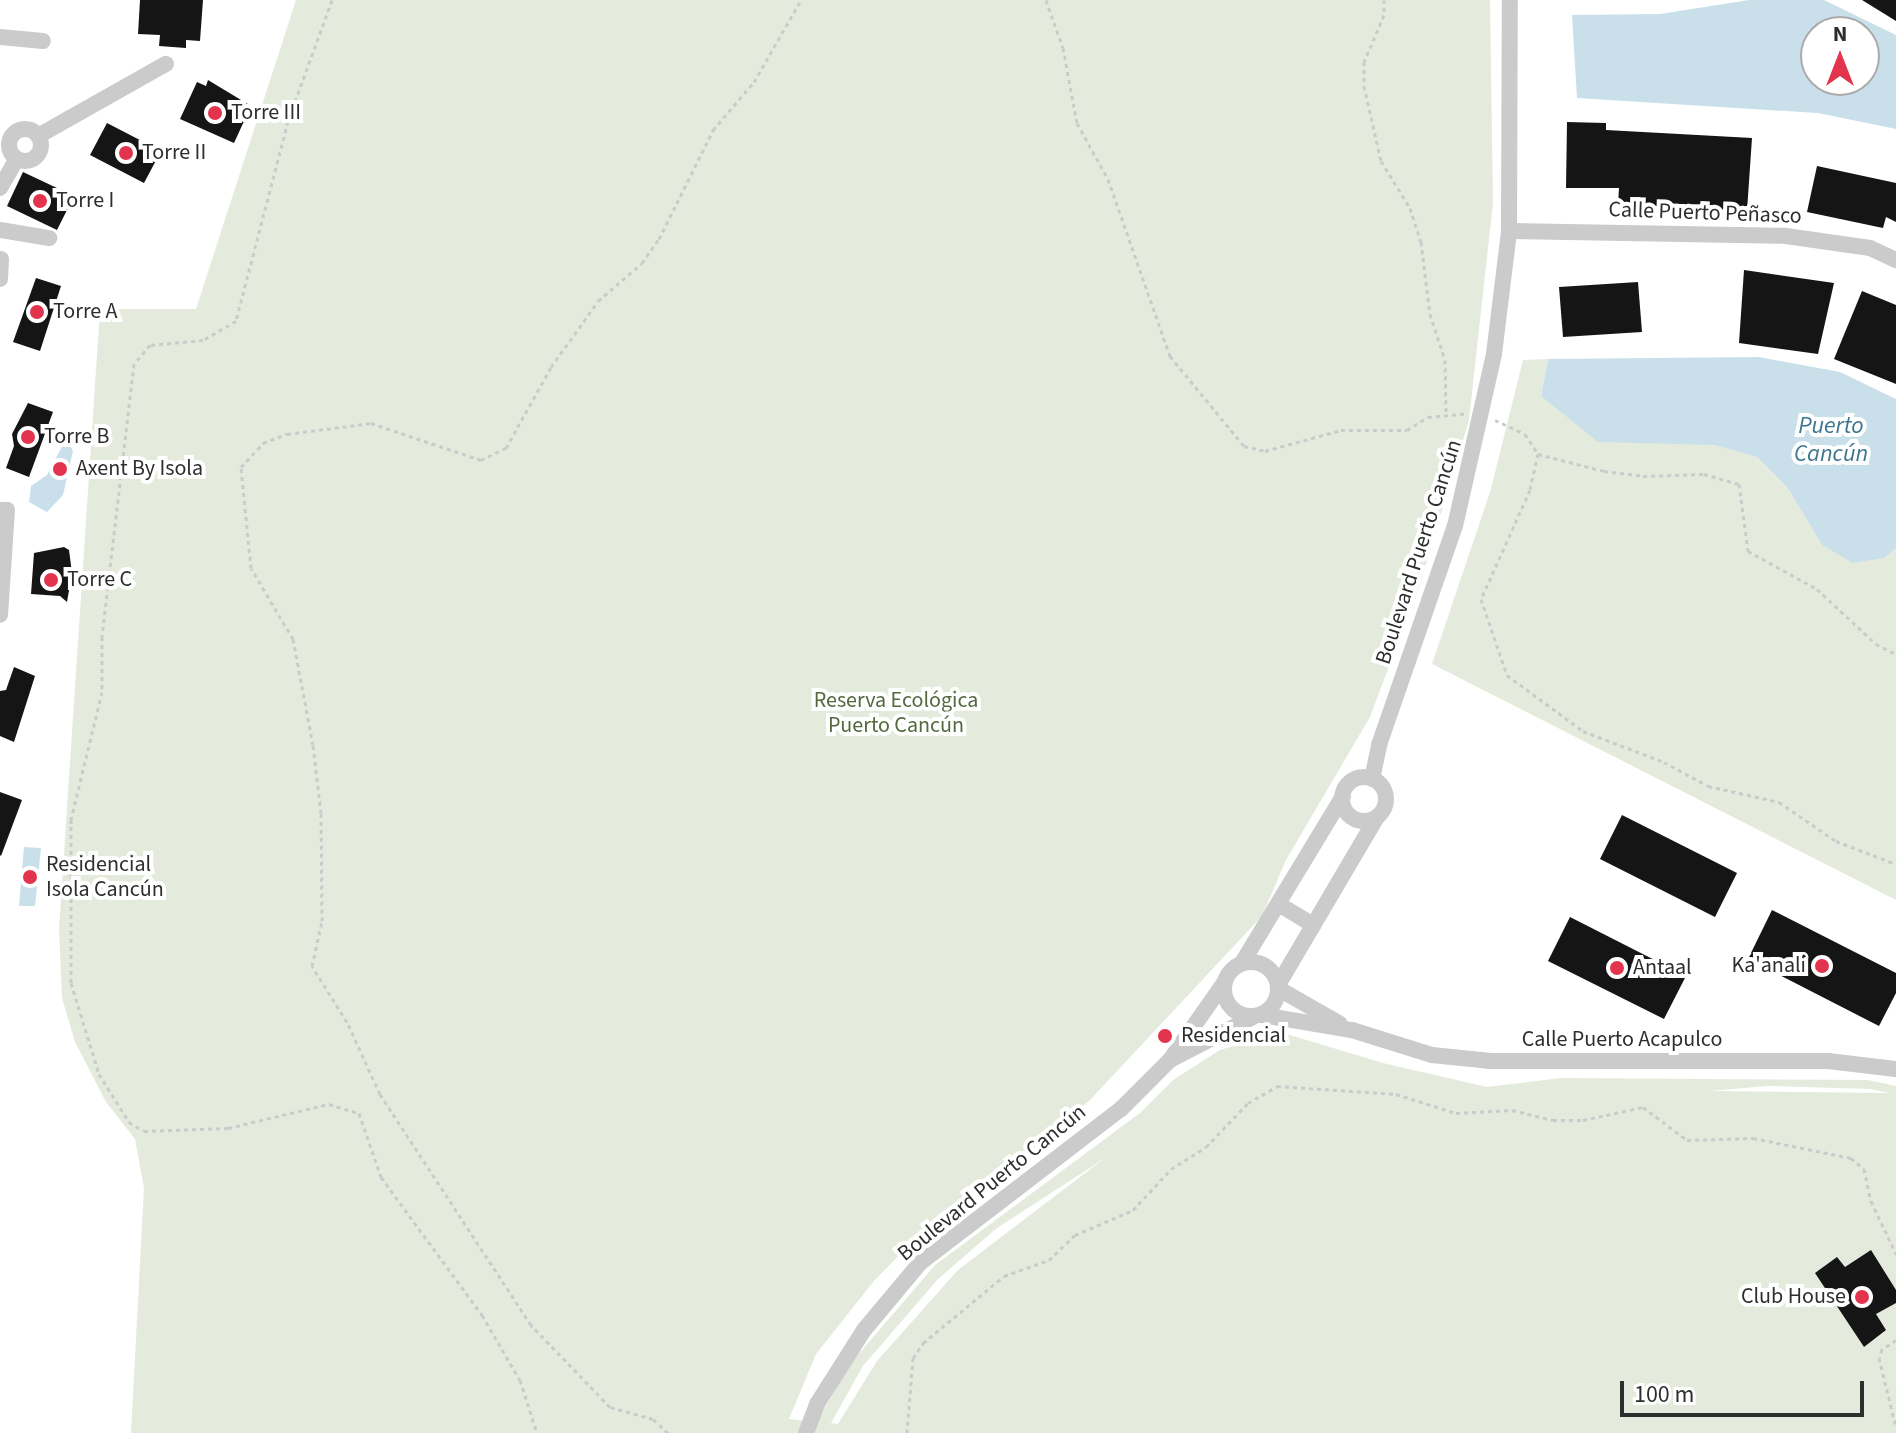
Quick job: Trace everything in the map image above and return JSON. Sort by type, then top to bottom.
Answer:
[{"type":"street","name":"Boulevard Puerto Cancún","points":[[1372,779],[1379,745],[1455,526],[1483,417],[1509,231],[1510,0]]},
{"type":"street","points":[[0,37],[43,41]]},
{"type":"street","points":[[38,136],[166,64]]},
{"type":"street","points":[[0,188],[9,149],[20,129],[38,136]]},
{"type":"street","points":[[9,149],[37,156],[38,136]]},
{"type":"street","points":[[0,230],[49,238]]},
{"type":"street","name":"Calle Puerto Peñasco","points":[[1509,231],[1786,236],[1870,248],[1896,260]]},
{"type":"street","points":[[0,279],[1,259]]},
{"type":"street","points":[[0,510],[7,510],[0,615]]},
{"type":"street","points":[[1355,779],[1372,779],[1386,798],[1278,987],[1275,1002],[1257,1016],[1233,1010],[1224,983],[1242,963],[1280,905],[1355,779]]},
{"type":"street","points":[[1343,796],[1346,810],[1356,819],[1377,817]]},
{"type":"street","points":[[1280,905],[1313,925]]},
{"type":"street","points":[[1242,963],[1263,965],[1278,987]]},
{"type":"street","name":"Boulevard Puerto Cancún","points":[[806,1433],[817,1404],[864,1330],[920,1263],[1121,1109],[1170,1060],[1224,983]]},
{"type":"street","name":"Calle Puerto Acapulco","points":[[1278,987],[1352,1030]]},
{"type":"street","name":"Boulevard Puerto Cancún","points":[[1170,1060],[1257,1016]]},
{"type":"street","name":"Calle Puerto Acapulco","points":[[1257,1016],[1352,1030],[1432,1055],[1491,1061],[1828,1061],[1896,1069]]},
{"type":"path","points":[[332,0],[288,121],[236,321],[203,340],[150,345],[134,364],[102,637],[102,692],[71,819],[71,983],[99,1074],[129,1122],[144,1131],[228,1128],[329,1104],[359,1113],[381,1177],[482,1315],[520,1380],[537,1433]]},
{"type":"path","points":[[668,1433],[653,1419],[610,1407],[531,1325],[380,1094],[347,1022],[312,966],[322,921],[321,813],[313,745],[293,639],[251,568],[241,467],[256,448],[287,434],[357,424],[371,423],[481,460],[506,448],[551,367],[598,301],[642,263],[659,239],[713,130],[754,82],[801,0]]},
{"type":"path","points":[[1046,0],[1063,48],[1077,123],[1108,179],[1163,342],[1198,395],[1216,408],[1244,446],[1265,451],[1341,430],[1407,430],[1446,413],[1483,417],[1525,434],[1538,454],[1604,471],[1643,476],[1704,474],[1739,484],[1748,551],[1817,589],[1876,644],[1896,654]]},
{"type":"path","points":[[1384,0],[1384,15],[1364,62],[1364,86],[1381,161],[1410,208],[1421,242],[1430,314],[1445,360],[1446,413]]},
{"type":"path","points":[[1538,454],[1530,490],[1481,599],[1486,625],[1507,675],[1583,731],[1664,762],[1708,786],[1779,802],[1836,841],[1896,864]]},
{"type":"path","points":[[907,1433],[913,1358],[923,1343],[1004,1276],[1049,1260],[1081,1232],[1133,1210],[1171,1169],[1206,1147],[1248,1103],[1277,1086],[1396,1094],[1456,1113],[1512,1110],[1553,1120],[1583,1120],[1643,1107],[1687,1140],[1753,1138],[1851,1158],[1864,1169],[1871,1201],[1896,1254]]},
{"type":"path","points":[[1896,1340],[1882,1349],[1879,1358],[1896,1427]]},
{"type":"green space","name":"Reserva Ecológica Puerto Cancún","points":[[296,0],[1490,0],[1493,203],[1469,420],[1420,584],[1370,717],[1286,860],[1262,916],[1091,1099],[1020,1160],[939,1214],[874,1281],[816,1354],[789,1419],[817,1422],[850,1364],[935,1265],[1140,1113],[1173,1080],[1220,1050],[1280,1032],[1383,1063],[1487,1087],[1561,1078],[1868,1080],[1896,1086],[1896,1433],[131,1433],[144,1188],[135,1139],[106,1102],[75,1042],[62,998],[59,929],[100,309],[196,309]],"holes":[[[1768,1086],[1870,1089],[1889,1093],[1709,1091]],[[1105,1158],[958,1270],[877,1361],[838,1424],[831,1423],[863,1366],[938,1279],[997,1228]]]},
{"type":"green space","name":"Puerto Cancún","points":[[1548,359],[1541,396],[1742,450],[1757,457],[1787,487],[1822,545],[1884,558],[1896,548],[1896,900],[1432,664],[1491,489],[1523,360]]},
{"type":"water","points":[[1749,0],[1824,0],[1857,16],[1800,16],[1800,96],[1880,96],[1880,27],[1896,35],[1896,129],[1818,113],[1577,98],[1572,15],[1660,14]]},
{"type":"water","name":"Puerto Cancún","points":[[1759,357],[1840,372],[1896,399],[1896,548],[1884,558],[1853,563],[1822,545],[1787,487],[1757,457],[1715,445],[1598,442],[1541,396],[1548,359]]},
{"type":"water","name":"Axent By Isola","points":[[66,439],[73,451],[63,495],[47,512],[29,502],[31,486],[47,475]]},
{"type":"water","name":"Residencial Isola Cancún","points":[[24,847],[41,848],[35,906],[19,906]]},
{"type":"building","points":[[140,0],[203,0],[200,41],[186,40],[186,48],[159,46],[160,35],[138,34]]},
{"type":"building","points":[[1862,0],[1896,0],[1896,21]]},
{"type":"building","name":"Torre III","points":[[208,80],[251,106],[234,143],[180,119],[197,82],[206,86]]},
{"type":"building","points":[[1567,122],[1606,123],[1606,130],[1752,138],[1747,211],[1618,204],[1619,188],[1566,188]]},
{"type":"building","name":"Torre II","points":[[107,123],[161,151],[144,183],[90,155]]},
{"type":"building","points":[[1817,166],[1896,183],[1896,222],[1886,217],[1883,228],[1807,212]]},
{"type":"building","name":"Torre I","points":[[23,172],[74,196],[57,230],[7,206]]},
{"type":"building","points":[[1744,270],[1834,283],[1818,354],[1739,343]]},
{"type":"building","name":"Torre A","points":[[36,278],[61,286],[40,351],[13,342]]},
{"type":"building","points":[[1638,282],[1642,332],[1563,337],[1559,287]]},
{"type":"building","points":[[1862,291],[1896,305],[1896,384],[1834,359]]},
{"type":"building","name":"Torre B","points":[[28,403],[53,412],[29,477],[6,468],[14,446],[12,434]]},
{"type":"building","name":"Torre C","points":[[64,547],[69,550],[72,573],[67,602],[60,596],[31,594],[34,553]]},
{"type":"building","points":[[14,667],[35,676],[14,742],[0,736],[0,691],[6,690]]},
{"type":"building","points":[[0,792],[22,800],[1,856],[0,855]]},
{"type":"building","name":"Antaal","points":[[1622,815],[1737,873],[1715,917],[1600,859]]},
{"type":"building","name":"Ka'anali","points":[[1772,910],[1896,973],[1896,993],[1879,1026],[1748,959]]},
{"type":"building","name":"Antaal","points":[[1570,917],[1686,976],[1664,1019],[1548,961]]},
{"type":"building","name":"Club House","points":[[1871,1250],[1896,1290],[1896,1303],[1876,1314],[1886,1330],[1864,1347],[1815,1273],[1837,1257],[1845,1267]]},
{"type":"place","name":"Torre III","points":[[215,113]]},
{"type":"place","name":"Torre II","points":[[126,153]]},
{"type":"place","name":"Torre I","points":[[40,201]]},
{"type":"place","name":"Torre A","points":[[37,312]]},
{"type":"place","name":"Torre B","points":[[28,437]]},
{"type":"place","name":"Axent By Isola","points":[[60,469]]},
{"type":"place","name":"Torre C","points":[[51,580]]},
{"type":"place","name":"Residencial Isola Cancún","points":[[30,877]]},
{"type":"place","name":"Ka'anali","points":[[1822,966]]},
{"type":"place","name":"Antaal","points":[[1617,968]]},
{"type":"place","name":"Residencial","points":[[1165,1036]]},
{"type":"place","name":"Club House","points":[[1862,1297]]}]
